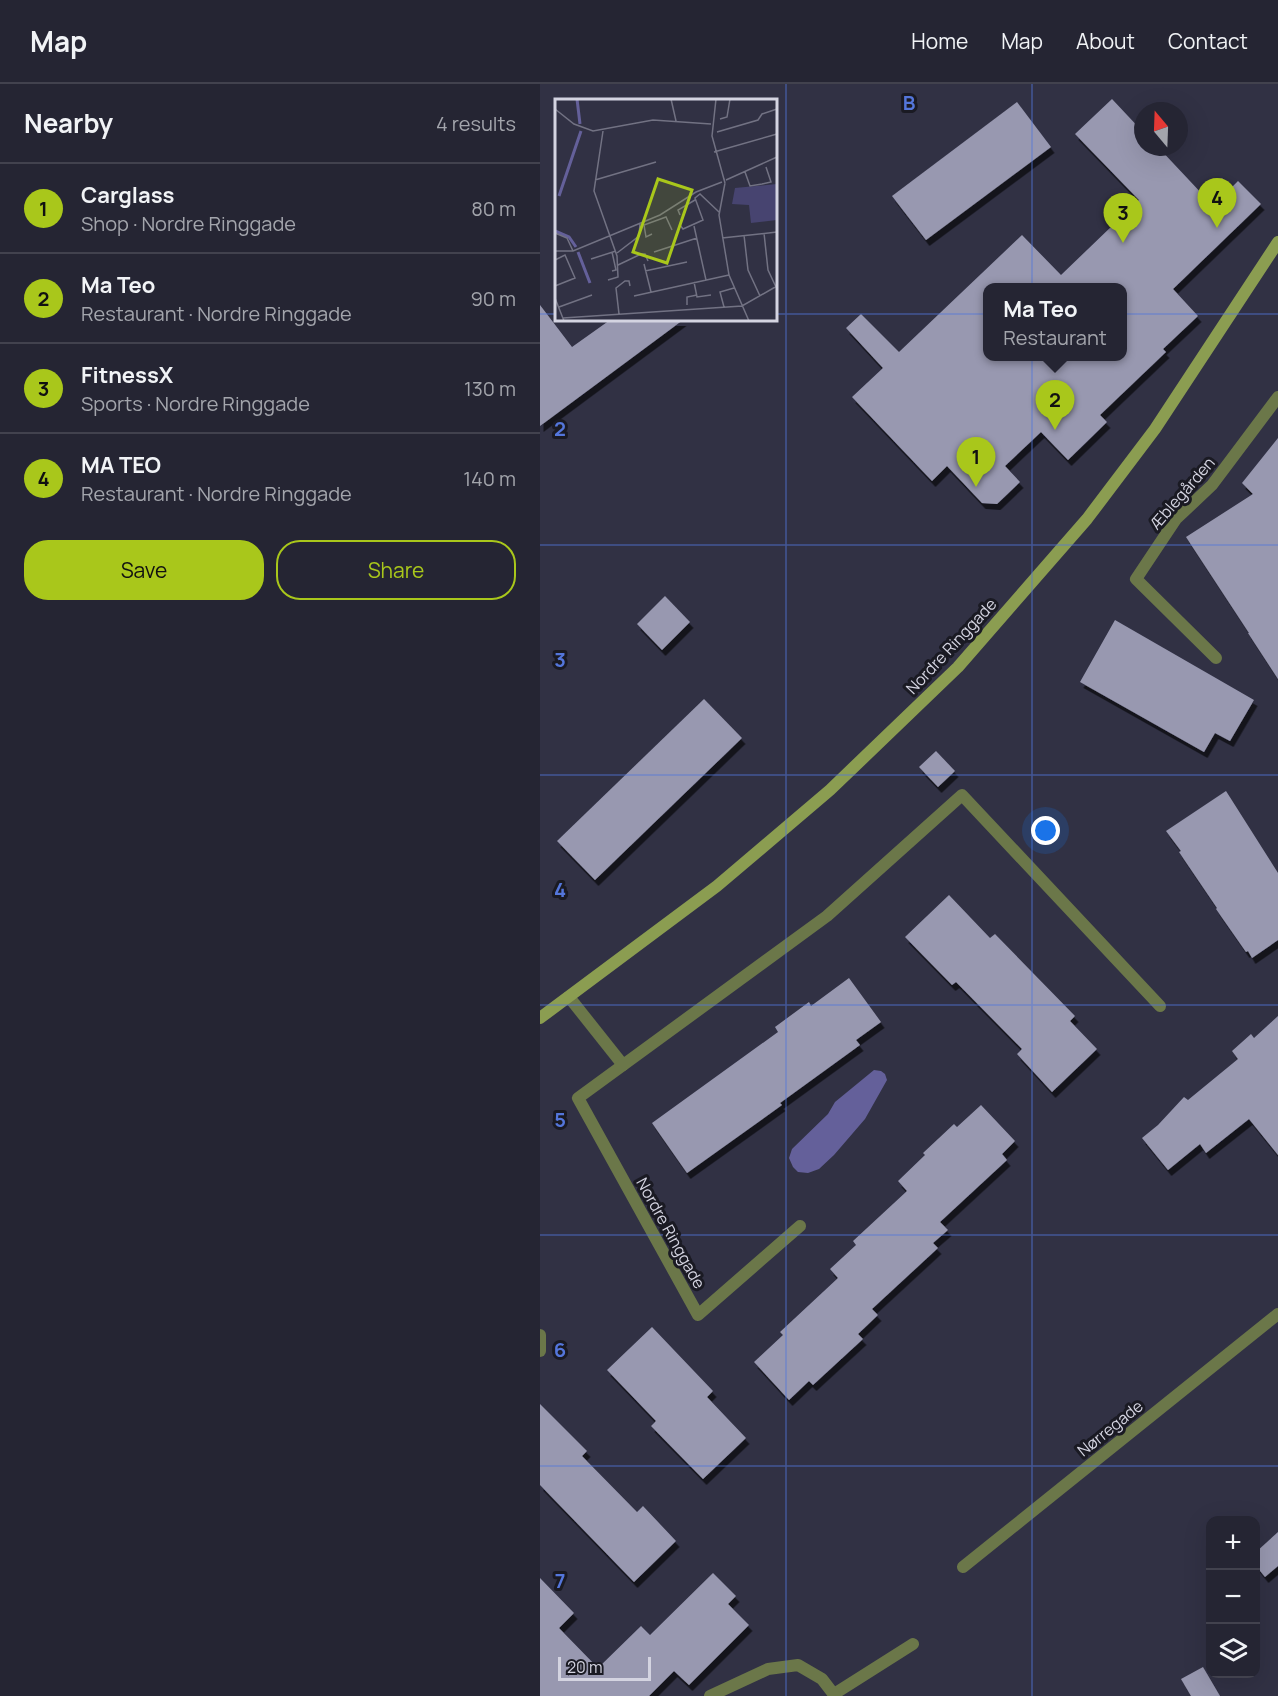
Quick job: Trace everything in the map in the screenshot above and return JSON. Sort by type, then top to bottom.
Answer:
[{"type":"street","name":"Nordre Ringgade","points":[[540,1017],[717,886],[830,790],[958,667],[1087,519],[1155,429],[1278,242]]},
{"type":"street","name":"Æblegården","points":[[1216,658],[1136,579],[1176,519],[1212,485],[1278,397]]},
{"type":"street","name":"Nordre Ringgade","points":[[800,1226],[698,1315],[578,1098],[827,916],[962,795],[1160,1006]]},
{"type":"street","points":[[568,998],[623,1065]]},
{"type":"street","name":"Nørregade","points":[[963,1567],[1278,1314]]},
{"type":"street","points":[[540,1335],[540,1351]]},
{"type":"street","points":[[710,1696],[768,1669],[798,1665],[822,1679],[834,1695],[913,1644]]},
{"type":"shaded area","points":[[874,1070],[885,1074],[887,1080],[865,1119],[819,1169],[808,1173],[798,1172],[789,1158],[792,1149],[828,1114],[835,1102]]},
{"type":"building","points":[[1112,99],[1134,122],[1134,156],[1166,156],[1204,196],[1222,178],[1231,188],[1238,181],[1261,204],[1173,289],[1198,316],[1163,349],[1166,352],[1100,415],[1107,422],[1068,460],[1041,432],[1005,466],[1020,482],[997,504],[982,503],[947,466],[932,481],[852,397],[883,368],[846,328],[861,314],[899,352],[1022,235],[1061,275],[1139,200],[1075,134]]},
{"type":"building","points":[[1017,102],[1051,147],[926,240],[892,196]]},
{"type":"building","points":[[540,305],[572,347],[609,321],[682,321],[540,426]]},
{"type":"building","points":[[1278,438],[1278,679],[1186,537],[1253,494],[1242,483]]},
{"type":"building","points":[[665,596],[690,622],[662,650],[637,624]]},
{"type":"building","points":[[1115,620],[1254,700],[1230,741],[1215,733],[1204,752],[1080,682]]},
{"type":"building","points":[[704,699],[742,738],[595,880],[557,841]]},
{"type":"building","points":[[936,751],[955,771],[938,787],[919,767]]},
{"type":"building","points":[[1226,791],[1278,873],[1278,940],[1252,958],[1216,909],[1179,852],[1181,851],[1166,831]]},
{"type":"building","points":[[949,895],[990,938],[995,934],[1075,1016],[1070,1021],[1097,1049],[1052,1092],[1017,1054],[1022,1049],[956,982],[952,985],[905,937]]},
{"type":"building","points":[[849,978],[881,1022],[856,1040],[860,1045],[780,1103],[782,1105],[687,1173],[652,1123],[778,1032],[775,1027],[809,1002],[811,1006]]},
{"type":"building","points":[[1278,1016],[1278,1155],[1249,1119],[1206,1153],[1200,1144],[1168,1170],[1142,1138],[1158,1125],[1184,1097],[1188,1100],[1238,1059],[1232,1051],[1251,1034],[1254,1038]]},
{"type":"building","points":[[981,1105],[1015,1141],[1002,1154],[1007,1160],[940,1222],[948,1230],[933,1243],[938,1248],[872,1309],[878,1315],[858,1334],[863,1339],[813,1385],[809,1381],[789,1400],[754,1362],[783,1335],[780,1332],[838,1278],[830,1269],[856,1245],[853,1241],[907,1191],[898,1181],[954,1124],[957,1127]]},
{"type":"building","points":[[652,1327],[713,1391],[707,1397],[746,1438],[703,1479],[651,1426],[656,1421],[607,1370]]},
{"type":"building","points":[[540,1404],[587,1451],[582,1456],[637,1512],[643,1506],[676,1541],[634,1582],[540,1485]]},
{"type":"building","points":[[1278,1532],[1278,1566],[1265,1577],[1260,1571],[1260,1548]]},
{"type":"building","points":[[713,1573],[736,1596],[728,1604],[749,1625],[689,1685],[674,1671],[649,1696],[540,1696],[540,1578],[574,1613],[559,1628],[598,1668],[641,1626],[650,1635]]},
{"type":"building","points":[[1203,1667],[1206,1678],[1209,1678],[1220,1696],[1191,1696],[1181,1679]]},
{"type":"place","name":"MA TEO","points":[[1217,228]]},
{"type":"place","name":"FitnessX","points":[[1123,243]]},
{"type":"place","name":"Ma Teo","points":[[1055,430]]},
{"type":"place","name":"Carglass","points":[[976,487]]}]
